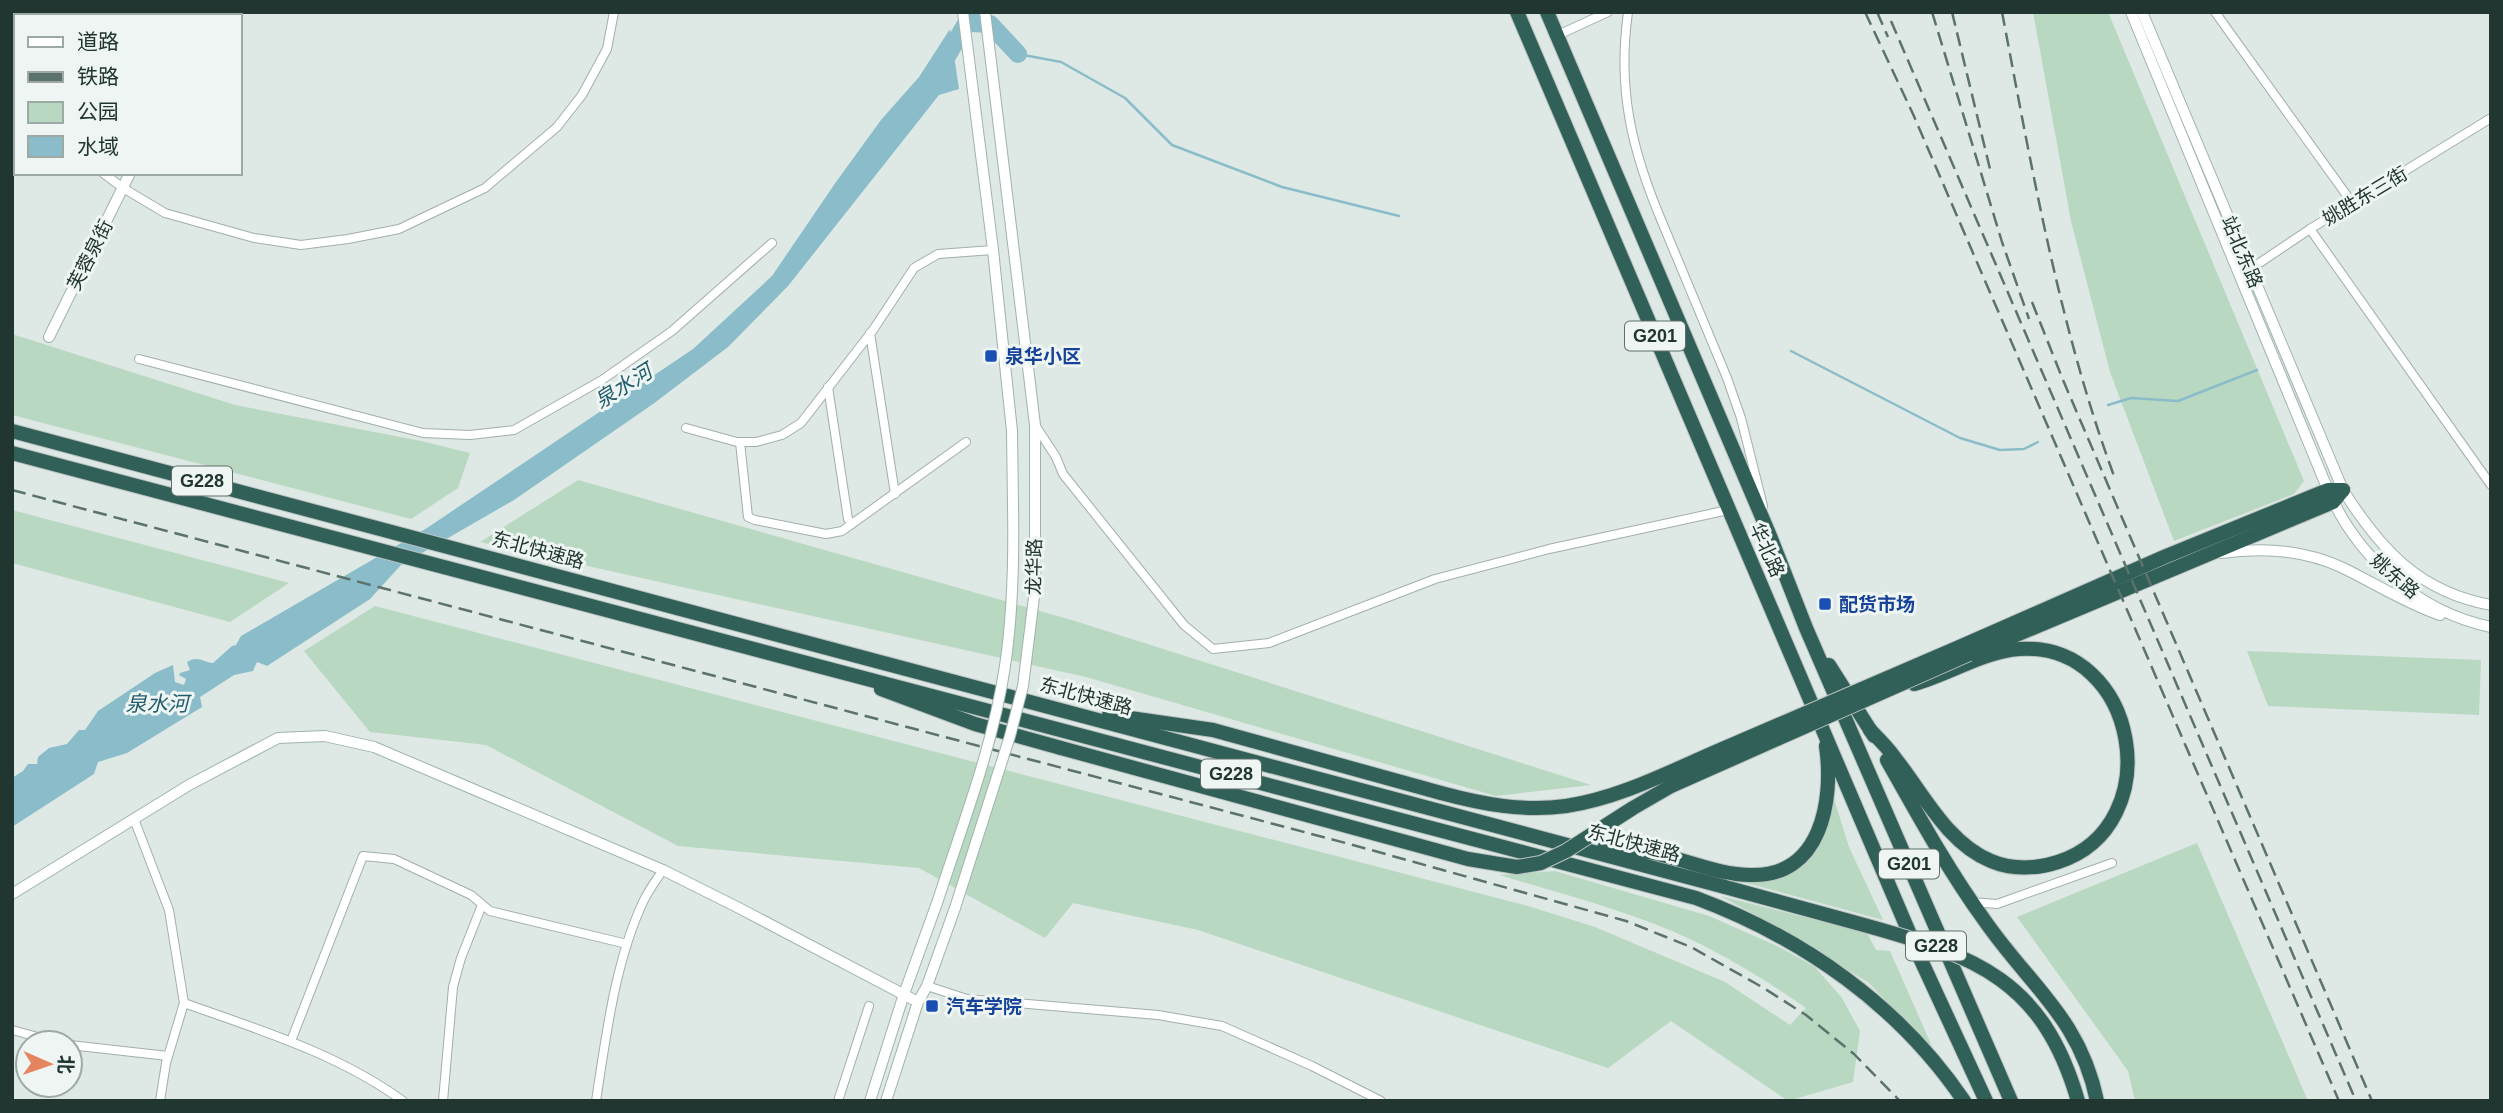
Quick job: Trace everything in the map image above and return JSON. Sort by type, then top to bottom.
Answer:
[{"type":"highway","name":"华北路","points":[[1517,12],[1920,958],[1986,1101]]},
{"type":"highway","name":"华北路","points":[[1547,12],[1770,536],[1805,628],[2011,1101]]},
{"type":"highway","name":"东北快速路","points":[[12,432],[461,549],[1924,942],[1959,954],[1981,966],[2020,996],[2042,1022],[2061,1053],[2078,1101]]},
{"type":"highway","name":"东北快速路","points":[[12,453],[1674,891],[1717,906],[1800,946],[1863,991],[1915,1040],[1964,1101]]},
{"type":"highway","points":[[1058,709],[1213,730],[1482,803],[1524,808],[1565,806],[1601,798],[1969,654],[2198,559],[2335,494]]},
{"type":"highway","points":[[835,670],[945,715],[1476,861],[1517,867],[1554,858],[1671,786],[1969,654],[2164,557],[2335,494]]},
{"type":"highway","points":[[1805,628],[1870,730],[1932,839],[1972,902],[2071,1030],[2084,1055],[2097,1101]]},
{"type":"highway","points":[[1870,730],[1894,755],[1950,831],[1962,844],[1977,854],[1991,861],[2021,867],[2051,864],[2082,851],[2106,827],[2119,804],[2126,781],[2128,746],[2120,713],[2112,697],[2085,670],[2051,652],[2020,649],[1969,654]]},
{"type":"highway","points":[[1575,847],[1641,851],[1739,874],[1760,875],[1786,867],[1815,840],[1825,813],[1828,767],[1821,724]]},
{"type":"street","points":[[106,175],[165,213],[254,238],[301,245],[399,229],[485,188],[558,127],[582,94],[607,49],[614,12]]},
{"type":"street","name":"龙华路","points":[[870,1101],[937,903],[989,735],[1004,668],[1012,596],[1012,431],[993,250],[963,12]]},
{"type":"street","name":"龙华路","points":[[886,1101],[918,1002],[927,986],[955,908],[1010,736],[1023,686],[1035,589],[1035,425],[985,12]]},
{"type":"street","points":[[1558,35],[1608,12]]},
{"type":"street","points":[[1628,12],[1623,76],[1629,123],[1639,165],[1727,378],[1741,418],[1770,536]]},
{"type":"street","name":"站北东路","points":[[2131,12],[2245,272]]},
{"type":"street","name":"站北东路","points":[[2142,12],[2335,494]]},
{"type":"street","points":[[2215,12],[2353,204]]},
{"type":"street","name":"姚胜东三街","points":[[2245,272],[2491,118]]},
{"type":"street","name":"芙蓉泉街","points":[[49,337],[129,175]]},
{"type":"street","points":[[2311,229],[2491,485]]},
{"type":"street","points":[[139,359],[423,433],[470,435],[514,430],[602,380],[662,338],[772,243]]},
{"type":"street","points":[[685,428],[740,442],[756,442],[782,435],[801,424],[870,333],[914,268],[938,254],[993,250]]},
{"type":"street","points":[[870,333],[895,494]]},
{"type":"street","points":[[828,387],[848,519],[852,524]]},
{"type":"street","points":[[1035,425],[1056,457],[1062,474],[1184,625],[1213,649],[1269,643],[1435,579],[1549,549],[1728,510]]},
{"type":"street","points":[[740,442],[748,517],[826,534],[842,531],[966,442]]},
{"type":"street","name":"姚东路","points":[[2335,494],[2358,514],[2385,548],[2419,578],[2459,597],[2491,605]]},
{"type":"street","name":"姚东路","points":[[2335,494],[2344,523],[2391,576],[2426,602],[2465,620],[2491,626]]},
{"type":"street","points":[[2198,559],[2218,553],[2258,550],[2299,554],[2340,567],[2419,608],[2444,617],[2465,620]]},
{"type":"street","points":[[12,894],[189,785],[278,738],[325,736],[374,747],[663,870],[918,1002]]},
{"type":"street","points":[[134,819],[169,910],[184,1003],[168,1056],[160,1101]]},
{"type":"street","points":[[291,1041],[363,856],[394,859],[471,895],[489,911],[626,944]]},
{"type":"street","points":[[1972,902],[1997,904],[2112,863]]},
{"type":"street","points":[[596,1101],[604,1047],[626,944],[643,900],[663,870]]},
{"type":"street","points":[[443,1101],[453,987],[460,958],[482,905]]},
{"type":"street","points":[[927,986],[967,999],[1158,1015],[1222,1026],[1312,1066],[1381,1101]]},
{"type":"street","points":[[184,1003],[291,1041],[373,1079],[403,1101]]},
{"type":"street","points":[[838,1101],[869,1006]]},
{"type":"street","points":[[84,1047],[168,1056]]},
{"type":"green space","points":[[2033,12],[2108,12],[2304,481],[2294,494],[2174,541],[2110,372],[2071,221]]},
{"type":"green space","points":[[12,334],[235,405],[470,453],[458,488],[411,519],[12,415]]},
{"type":"green space","points":[[578,480],[1075,621],[1591,785],[1496,796],[1086,677],[480,542]]},
{"type":"green space","points":[[12,510],[289,583],[230,622],[12,563]]},
{"type":"green space","points":[[375,606],[1528,906],[1595,927],[1725,982],[1790,1025],[1806,1008],[1707,947],[1629,915],[1499,875],[1555,871],[1709,916],[1777,946],[1815,967],[1842,998],[1860,1031],[1853,1082],[1788,1101],[1671,1021],[1608,1068],[1198,930],[1073,903],[1045,938],[919,868],[678,846],[486,745],[370,732],[304,651]]},
{"type":"green space","points":[[2247,651],[2481,660],[2479,715],[2268,706]]},
{"type":"green space","points":[[1834,799],[1849,847],[1883,920],[1732,879],[1772,879],[1797,869],[1815,850],[1826,826],[1831,800]]},
{"type":"green space","points":[[2197,843],[2308,1101],[2135,1101],[2128,1071],[2017,917]]},
{"type":"green space","points":[[1720,896],[1867,933],[1876,950],[1890,951],[1934,1051],[1869,983],[1782,929]]},
{"type":"water","name":"泉水河","points":[[950,29],[959,89],[939,95],[788,286],[728,347],[653,404],[514,500],[401,565],[370,599],[267,666],[257,662],[253,671],[234,675],[200,697],[202,707],[127,753],[98,762],[94,774],[12,827],[12,778],[28,764],[37,764],[38,757],[49,748],[67,744],[79,730],[85,730],[98,711],[155,673],[173,665],[175,682],[184,685],[186,679],[179,675],[190,670],[187,662],[197,659],[213,663],[236,645],[241,636],[427,528],[693,349],[772,276],[836,182],[881,120],[919,77]]},
{"type":"waterway","name":"泉水河","points":[[942,65],[967,22],[976,12]]},
{"type":"waterway","points":[[971,23],[990,24],[1018,54]]},
{"type":"waterway","points":[[1018,54],[1061,62],[1125,98],[1172,145],[1282,187],[1399,216]]},
{"type":"waterway","points":[[1791,351],[1960,438],[2000,450],[2024,449],[2038,442]]},
{"type":"waterway","points":[[2108,405],[2131,398],[2178,401],[2257,370]]},
{"type":"railway","points":[[1865,12],[1913,114],[2339,1101]]},
{"type":"railway","points":[[1877,12],[1888,37]]},
{"type":"railway","points":[[1932,12],[2002,242],[2029,319]]},
{"type":"railway","points":[[1952,12],[1990,169]]},
{"type":"railway","points":[[2002,12],[2062,305],[2114,476]]},
{"type":"railway","points":[[1891,21],[2356,1101]]},
{"type":"railway","points":[[2032,302],[2372,1101]]},
{"type":"railway","points":[[12,490],[1353,845],[1626,921],[1691,947],[1806,1015],[1854,1054],[1900,1101]]},
{"type":"place","name":"泉华小区","points":[[991,356]]},
{"type":"place","name":"配货市场","points":[[1825,604]]},
{"type":"place","name":"汽车学院","points":[[932,1006]]}]
